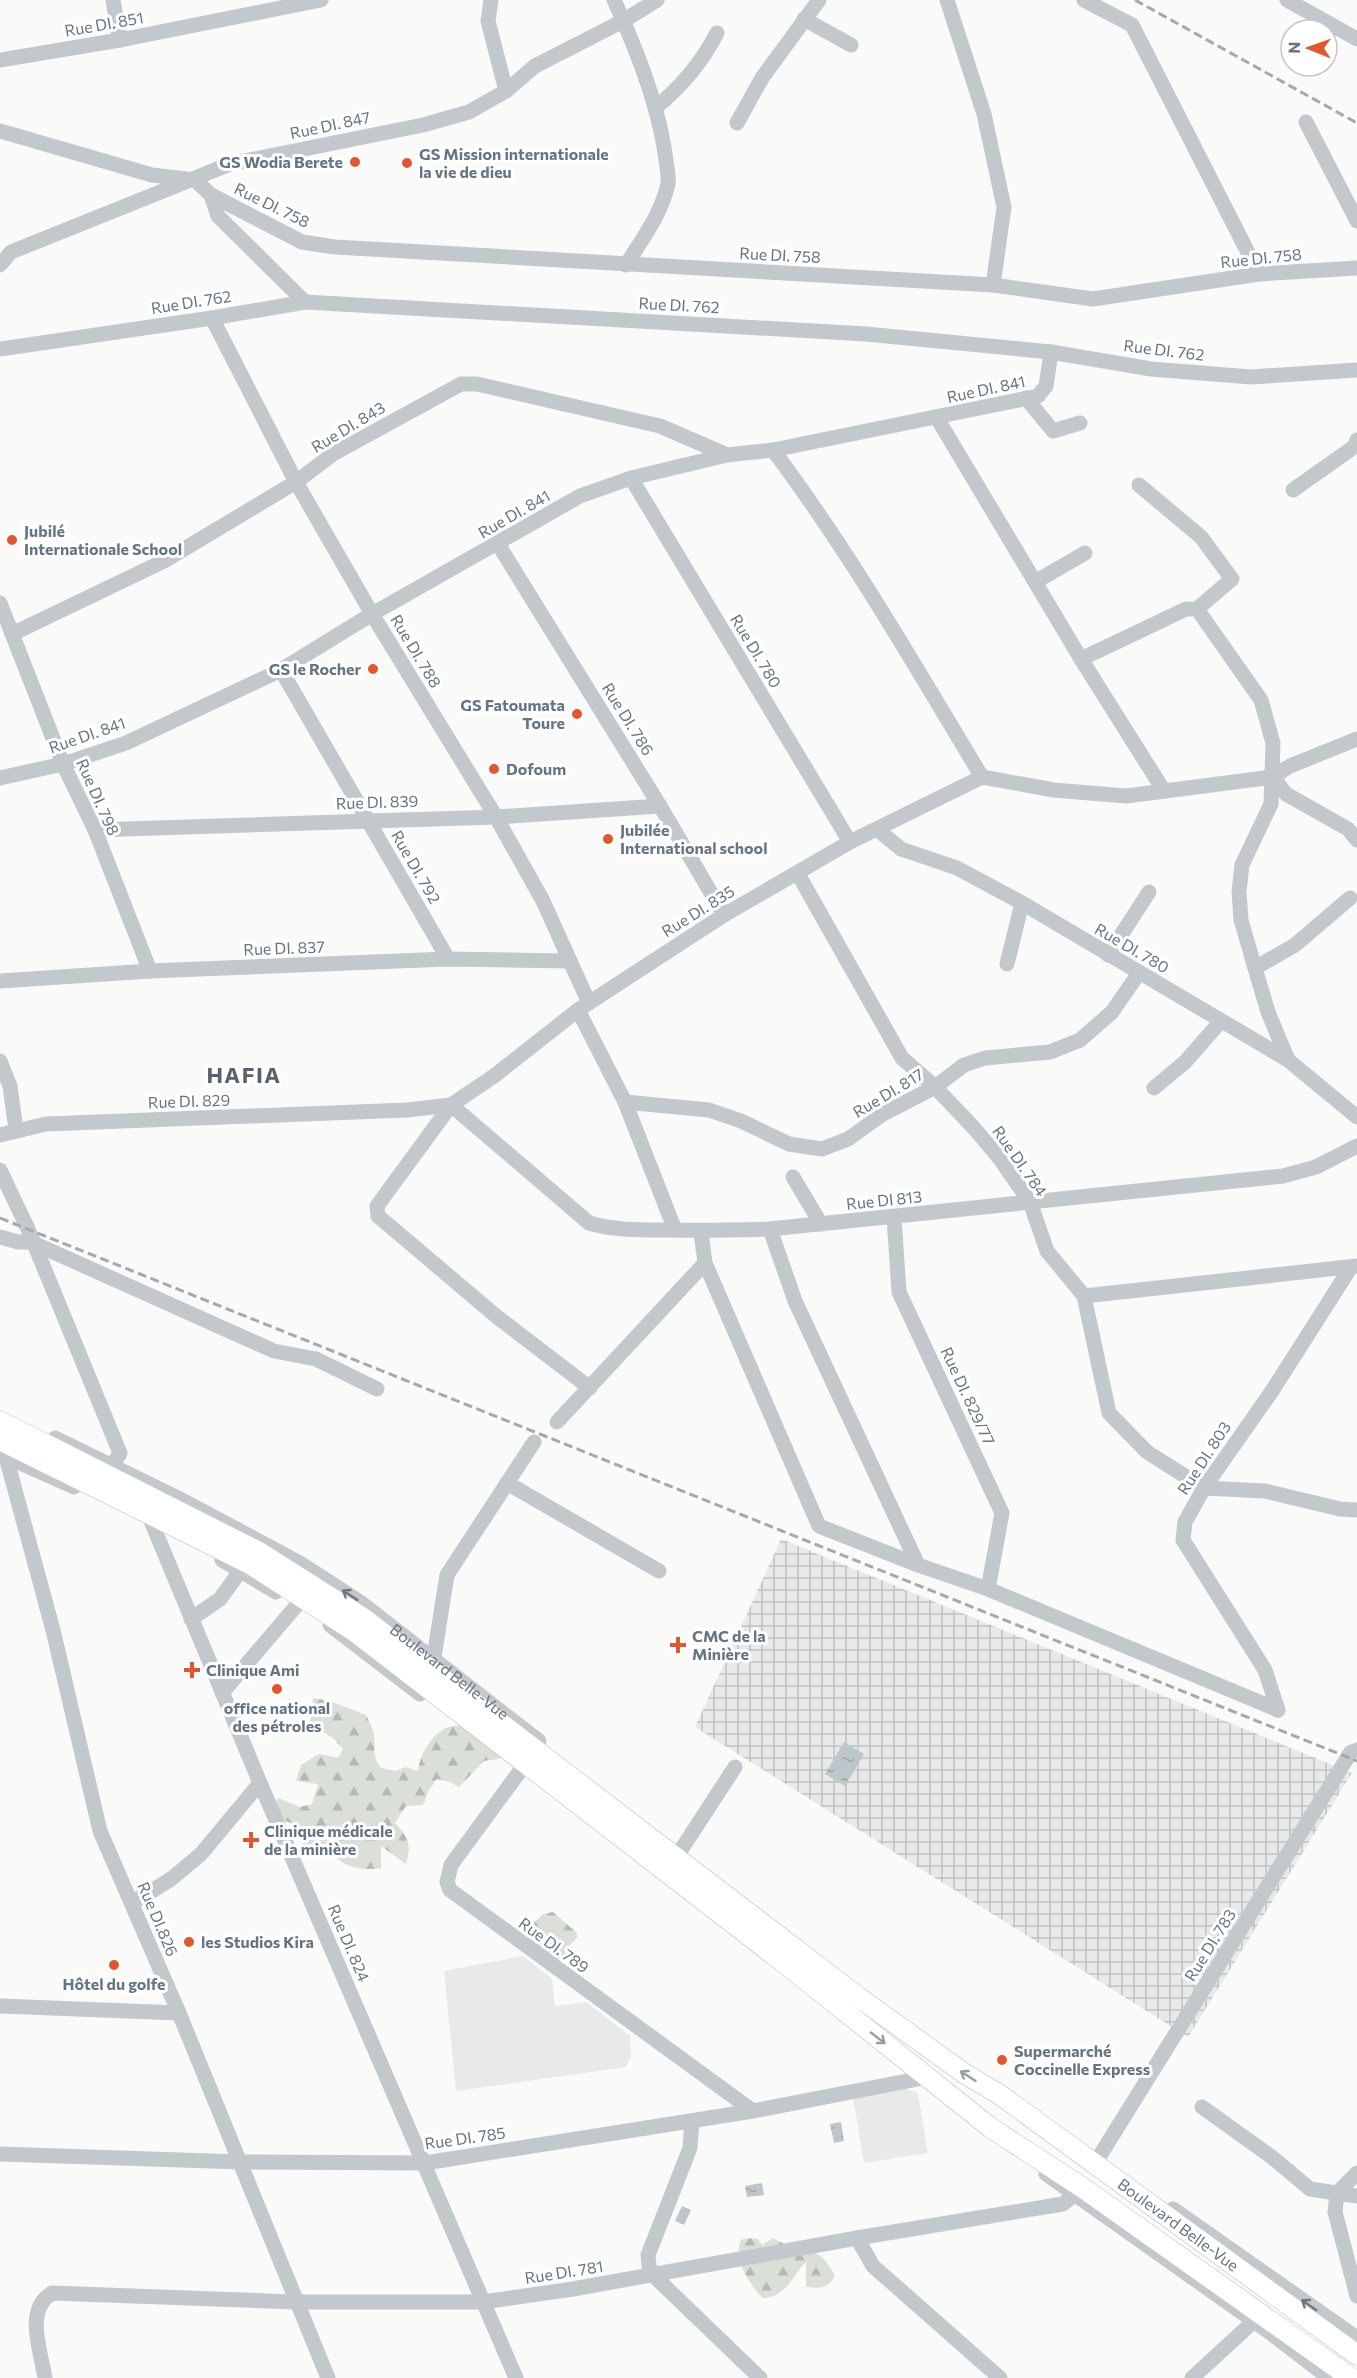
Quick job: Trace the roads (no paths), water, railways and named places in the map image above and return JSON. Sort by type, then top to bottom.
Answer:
[{"type":"main road","name":"Boulevard Belle-Vue","points":[[0,1421],[259,1552],[363,1618],[860,1999],[965,2074],[995,2092],[1357,2355]]},
{"type":"main road","name":"Boulevard Belle-Vue","points":[[2,1450],[250,1564],[354,1631],[846,2012],[991,2128],[1078,2192],[1351,2378]]},
{"type":"main road","points":[[846,2012],[860,1999]]},
{"type":"main road","points":[[972,2112],[995,2092]]},
{"type":"street","points":[[113,0],[120,40]]},
{"type":"street","name":"Rue DI. 851","points":[[0,60],[120,40],[321,0]]},
{"type":"street","points":[[491,0],[488,21],[506,91]]},
{"type":"street","points":[[614,0],[655,108],[665,149],[669,182],[658,214],[626,265]]},
{"type":"street","name":"Rue DI. 847","points":[[0,265],[11,252],[230,164],[423,125],[469,112],[506,91],[535,66],[623,21],[657,0]]},
{"type":"street","points":[[737,123],[762,78],[819,0]]},
{"type":"street","points":[[946,0],[984,114],[1004,207],[993,285]]},
{"type":"street","points":[[1084,0],[1132,25],[1259,274]]},
{"type":"street","points":[[1287,0],[1357,39]]},
{"type":"street","points":[[804,18],[850,45]]},
{"type":"street","points":[[655,108],[673,94],[689,75],[717,33]]},
{"type":"street","points":[[1306,122],[1357,221]]},
{"type":"street","points":[[0,131],[152,175],[195,180]]},
{"type":"street","name":"Rue DI. 758","points":[[195,180],[211,195],[302,242],[335,247],[993,285],[1093,299],[1259,274],[1357,268]]},
{"type":"street","name":"Rue DI. 758","points":[[211,195],[218,216],[305,302]]},
{"type":"street","name":"Rue DI. 762","points":[[0,348],[212,318],[305,302],[866,334],[1051,352],[1151,369],[1251,376],[1357,370]]},
{"type":"street","name":"Rue DI. 788","points":[[212,318],[296,482],[372,615],[496,817],[543,900],[570,961],[584,1007]]},
{"type":"street","name":"Rue DI. 841","points":[[0,778],[63,764],[126,743],[281,670],[580,496],[631,478],[727,455],[773,450],[1038,396],[1046,386],[1051,352]]},
{"type":"street","name":"Rue DI. 843","points":[[12,634],[164,561],[296,482],[333,454],[461,384],[477,384],[660,426],[727,455]]},
{"type":"street","points":[[1026,398],[1053,431],[1080,423]]},
{"type":"street","points":[[937,418],[1081,659],[1164,791]]},
{"type":"street","points":[[1293,490],[1354,447],[1357,440]]},
{"type":"street","points":[[773,450],[816,507],[866,582],[982,777],[1054,790],[1126,796],[1274,777],[1290,766],[1357,740]]},
{"type":"street","name":"Rue DI. 780","points":[[631,478],[850,842]]},
{"type":"street","points":[[1081,659],[1186,609],[1197,609],[1232,579],[1201,537],[1138,485]]},
{"type":"street","name":"Rue DI. 786","points":[[498,544],[660,806],[724,915]]},
{"type":"street","points":[[1035,582],[1085,553]]},
{"type":"street","name":"Rue DI. 798","points":[[0,603],[63,764],[94,830],[150,971]]},
{"type":"street","points":[[1197,609],[1261,700],[1273,742],[1274,777],[1271,804],[1242,865],[1239,892],[1241,920],[1268,1012],[1288,1060]]},
{"type":"street","name":"Rue DI. 792","points":[[281,670],[448,958]]},
{"type":"street","name":"Rue DI. 835","points":[[451,1105],[495,1076],[584,1007],[724,915],[850,842],[982,777]]},
{"type":"street","points":[[1274,777],[1286,794],[1348,829],[1357,840]]},
{"type":"street","name":"Rue DI. 839","points":[[94,830],[496,817],[660,806]]},
{"type":"street","name":"Rue DI. 780","points":[[877,829],[901,849],[957,868],[1022,903],[1288,1060],[1357,1117]]},
{"type":"street","name":"Rue DI. 784","points":[[798,874],[902,1058],[935,1087],[974,1128],[1000,1159],[1030,1202],[1047,1251],[1084,1296],[1109,1413],[1147,1452],[1204,1488],[1265,1491],[1340,1509],[1357,1510]]},
{"type":"street","points":[[1108,955],[1149,892]]},
{"type":"street","points":[[1255,968],[1296,945],[1350,898]]},
{"type":"street","points":[[1007,964],[1022,903]]},
{"type":"street","name":"Rue DI. 837","points":[[0,981],[150,971],[448,958],[570,961]]},
{"type":"street","name":"Rue DI. 817","points":[[625,1102],[709,1110],[741,1120],[789,1144],[822,1149],[848,1139],[883,1114],[935,1087],[964,1065],[985,1058],[1050,1052],[1080,1040],[1112,1012],[1140,973]]},
{"type":"street","points":[[584,1007],[625,1102],[675,1230]]},
{"type":"street","points":[[1154,1088],[1185,1062],[1221,1021]]},
{"type":"street","points":[[0,1061],[10,1086],[16,1130]]},
{"type":"street","points":[[451,1105],[377,1206],[378,1216],[496,1316],[590,1388]]},
{"type":"street","name":"Rue DI. 829","points":[[0,1135],[46,1124],[407,1110],[451,1105]]},
{"type":"street","name":"Rue DI 813","points":[[451,1105],[589,1223],[616,1229],[701,1232],[770,1229],[1283,1176],[1316,1167],[1357,1146]]},
{"type":"street","points":[[0,1170],[28,1229],[120,1453],[112,1466]]},
{"type":"street","points":[[793,1177],[821,1224]]},
{"type":"street","name":"Rue DI. 829/77","points":[[894,1217],[899,1292],[1002,1513],[988,1589]]},
{"type":"street","points":[[770,1229],[795,1301],[918,1565]]},
{"type":"street","points":[[701,1232],[705,1263],[819,1526],[918,1565],[988,1589]]},
{"type":"street","points":[[0,1236],[18,1242],[32,1242],[274,1351],[316,1359],[377,1389]]},
{"type":"street","points":[[557,1422],[705,1263]]},
{"type":"street","points":[[1084,1296],[1354,1266]]},
{"type":"street","name":"Rue DI. 803","points":[[988,1589],[1278,1710],[1265,1670],[1183,1540],[1185,1522],[1204,1488],[1272,1391],[1354,1266]]},
{"type":"street","name":"Boulevard Belle-Vue","points":[[0,1412],[184,1501],[300,1563],[360,1602],[434,1657],[679,1852],[803,1946],[860,1999]]},
{"type":"street","points":[[434,1657],[447,1575],[534,1442]]},
{"type":"street","name":"Boulevard Belle-Vue","points":[[2,1450],[151,1521],[241,1570],[326,1622],[800,1987],[846,2012]]},
{"type":"street","name":"Rue DI.826","points":[[2,1450],[52,1630],[100,1831],[179,2013],[328,2378]]},
{"type":"street","points":[[507,1483],[659,1571]]},
{"type":"street","name":"Rue DI. 824","points":[[151,1521],[260,1783],[516,2378]]},
{"type":"street","points":[[191,1618],[220,1599],[241,1570]]},
{"type":"street","points":[[222,1693],[297,1605]]},
{"type":"street","name":"Rue DI. 783","points":[[1099,2157],[1352,1760]]},
{"type":"street","points":[[679,1852],[735,1767]]},
{"type":"street","name":"Rue DI. 789","points":[[520,1771],[451,1865],[447,1882],[450,1890],[753,2111]]},
{"type":"street","points":[[132,1903],[171,1879],[201,1854],[260,1783]]},
{"type":"street","points":[[0,2006],[179,2013]]},
{"type":"street","name":"Rue DI. 785","points":[[0,2154],[241,2162],[425,2163],[753,2111],[928,2077]]},
{"type":"street","name":"Boulevard Belle-Vue","points":[[995,2092],[1021,2103],[1357,2338]]},
{"type":"street","points":[[1202,2107],[1273,2158],[1310,2189],[1357,2196]]},
{"type":"street","points":[[692,2121],[690,2148],[648,2255],[649,2266],[653,2275],[760,2378]]},
{"type":"street","points":[[1357,2173],[1337,2193],[1335,2212],[1357,2296]]},
{"type":"street","name":"Boulevard Belle-Vue","points":[[1078,2192],[1329,2378]]},
{"type":"street","name":"Rue DI. 781","points":[[45,2378],[36,2322],[37,2310],[42,2299],[52,2293],[296,2302],[483,2302],[1063,2204],[1078,2192]]},
{"type":"street","points":[[857,2238],[873,2266],[1000,2378]]},
{"type":"street","points":[[1192,2378],[1254,2321]]},
{"type":"water","points":[[844,1742],[864,1754],[845,1786],[825,1774]]},
{"type":"water","points":[[841,2122],[844,2141],[834,2143],[830,2124]]},
{"type":"water","points":[[762,2183],[764,2195],[747,2197],[745,2186]]},
{"type":"water","points":[[682,2206],[691,2210],[684,2225],[675,2221]]},
{"type":"railway","points":[[1135,0],[1357,123]]},
{"type":"railway","points":[[0,1218],[1357,1761]]},
{"type":"place","name":"GS Wodia Berete","points":[[355,162]]},
{"type":"place","name":"GS Mission internationale la vie de dieu","points":[[407,163]]},
{"type":"place","name":"Jubilé Internationale School","points":[[12,540]]},
{"type":"place","name":"GS le Rocher","points":[[373,669]]},
{"type":"place","name":"GS Fatoumata Toure","points":[[577,714]]},
{"type":"place","name":"Dofoum","points":[[494,769]]},
{"type":"place","name":"Jubilée International school","points":[[608,839]]},
{"type":"place","name":"CMC de la Minière","points":[[678,1645]]},
{"type":"place","name":"Clinique Ami","points":[[192,1670]]},
{"type":"place","name":"office national des pétroles","points":[[277,1689]]},
{"type":"place","name":"Clinique médicale de la minière","points":[[251,1840]]},
{"type":"place","name":"les Studios Kira","points":[[189,1942]]},
{"type":"place","name":"Hôtel du golfe","points":[[114,1965]]},
{"type":"place","name":"Supermarché Coccinelle Express","points":[[1002,2060]]},
{"type":"district","name":"HAFIA","points":[[244,1075]]}]
